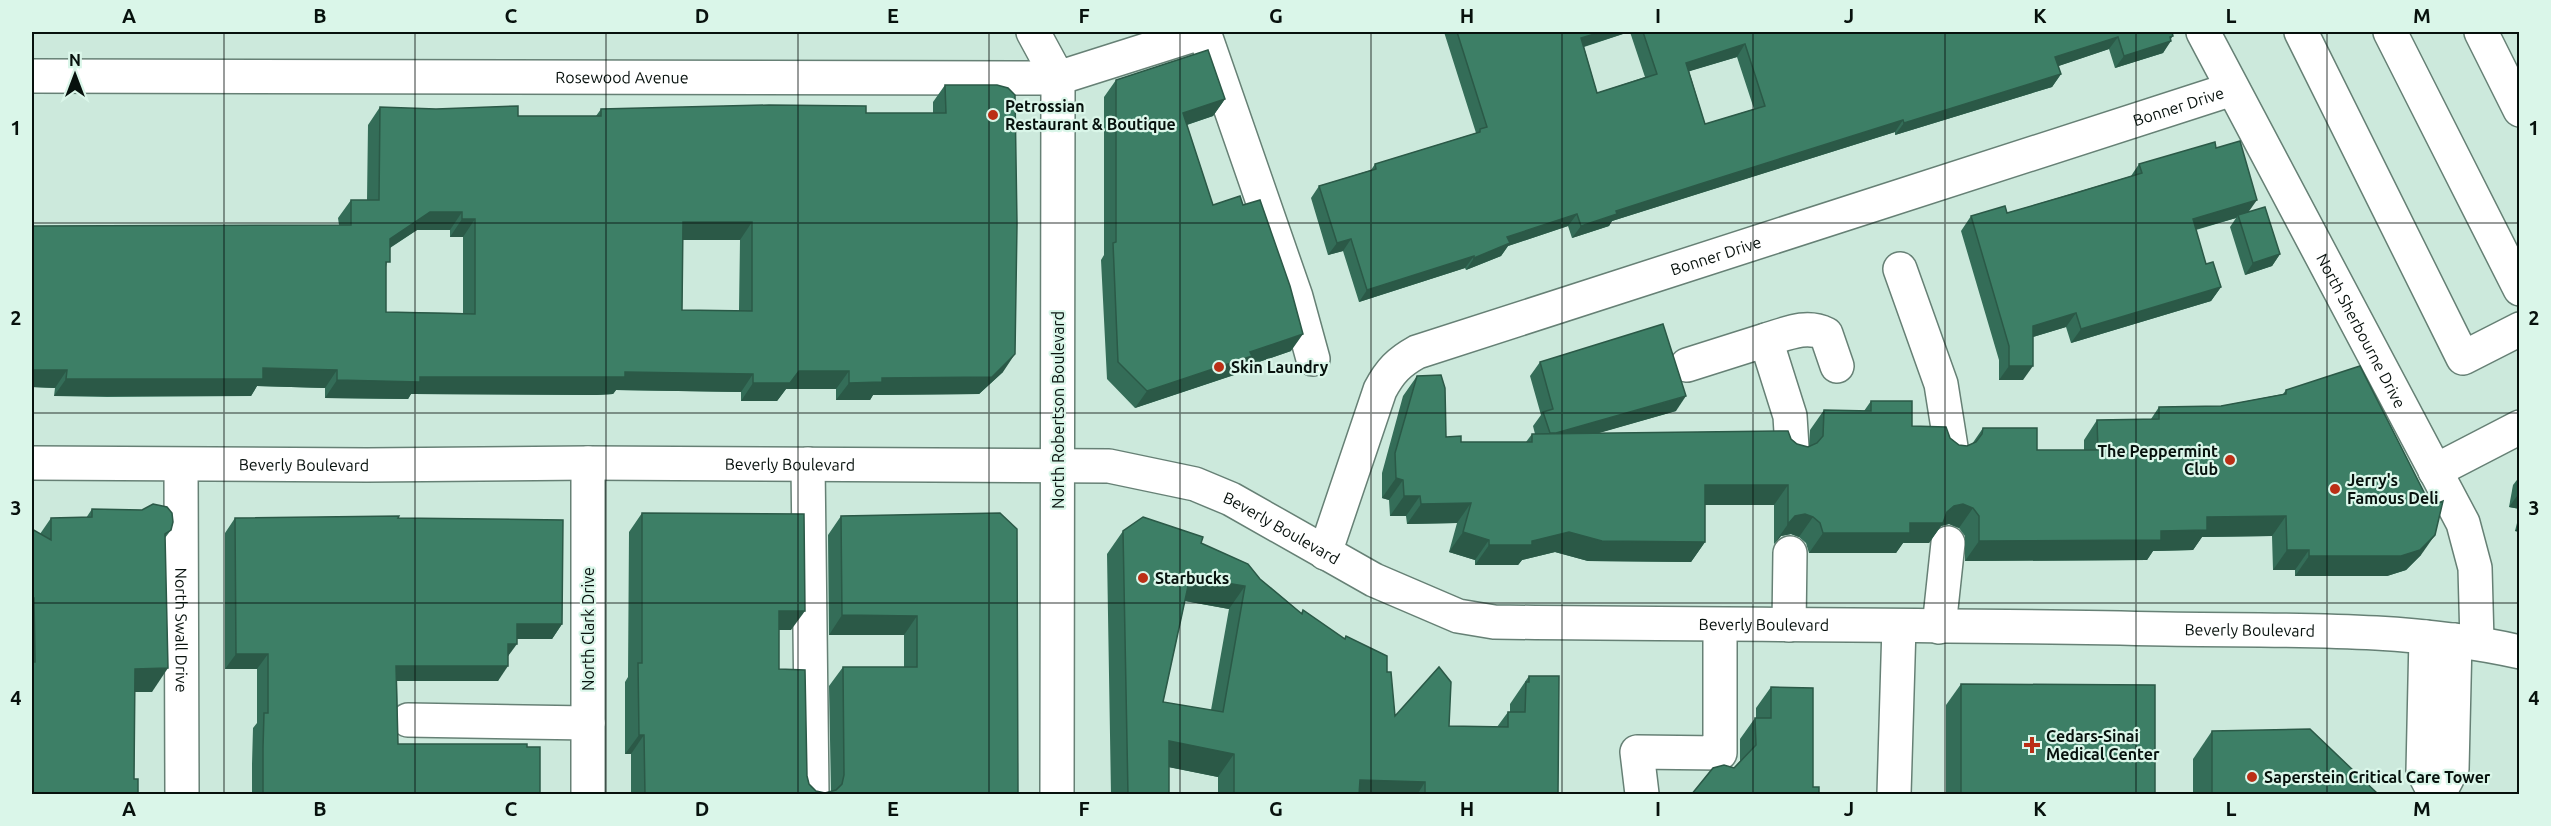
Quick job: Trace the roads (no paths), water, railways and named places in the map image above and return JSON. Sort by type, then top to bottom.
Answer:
[{"type":"street","name":"North Robertson Boulevard","points":[[1033,32],[1058,78],[1057,795]]},
{"type":"street","name":"Rosewood Avenue","points":[[32,76],[1058,78],[1203,32]]},
{"type":"street","points":[[1203,32],[1296,297],[1312,359]]},
{"type":"street","name":"North Sherbourne Drive","points":[[2203,32],[2463,523],[2470,544],[2475,568],[2453,640],[2423,771],[2437,795]]},
{"type":"street","points":[[2301,32],[2463,358],[2520,329]]},
{"type":"street","points":[[2390,32],[2520,289]]},
{"type":"street","points":[[2481,32],[2520,110]]},
{"type":"street","name":"Bonner Drive","points":[[1325,553],[1380,390],[1389,374],[1401,361],[1417,352],[2232,89]]},
{"type":"street","points":[[1900,269],[1941,384],[1951,447]]},
{"type":"street","points":[[1687,365],[1806,329],[1826,334],[1837,366]]},
{"type":"street","points":[[1767,340],[1790,416],[1792,448]]},
{"type":"street","points":[[2435,471],[2520,427]]},
{"type":"street","name":"Beverly Boulevard","points":[[32,463],[181,465],[588,462],[1109,466],[1195,484],[1231,499],[1325,553],[1408,595],[1458,615],[1494,622],[2071,627],[2395,634],[2453,640],[2520,652]]},
{"type":"street","name":"North Clark Drive","points":[[588,462],[588,795]]},
{"type":"street","points":[[808,464],[812,795]]},
{"type":"street","name":"North Swall Drive","points":[[181,465],[182,795]]},
{"type":"street","points":[[1939,627],[1948,543]]},
{"type":"street","points":[[1789,625],[1790,553]]},
{"type":"street","points":[[1642,795],[1637,752],[1720,753],[1720,625]]},
{"type":"street","points":[[1894,795],[1899,626]]},
{"type":"street","points":[[408,720],[588,723]]},
{"type":"place","name":"Petrossian Restaurant & Boutique","points":[[993,115]]},
{"type":"place","name":"Skin Laundry","points":[[1219,367]]},
{"type":"place","name":"The Peppermint Club","points":[[2230,460]]},
{"type":"place","name":"Jerry's Famous Deli","points":[[2335,489]]},
{"type":"place","name":"Starbucks","points":[[1143,578]]},
{"type":"place","name":"Cedars-Sinai Medical Center","points":[[2032,745]]},
{"type":"place","name":"Saperstein Critical Care Tower","points":[[2252,777]]}]
